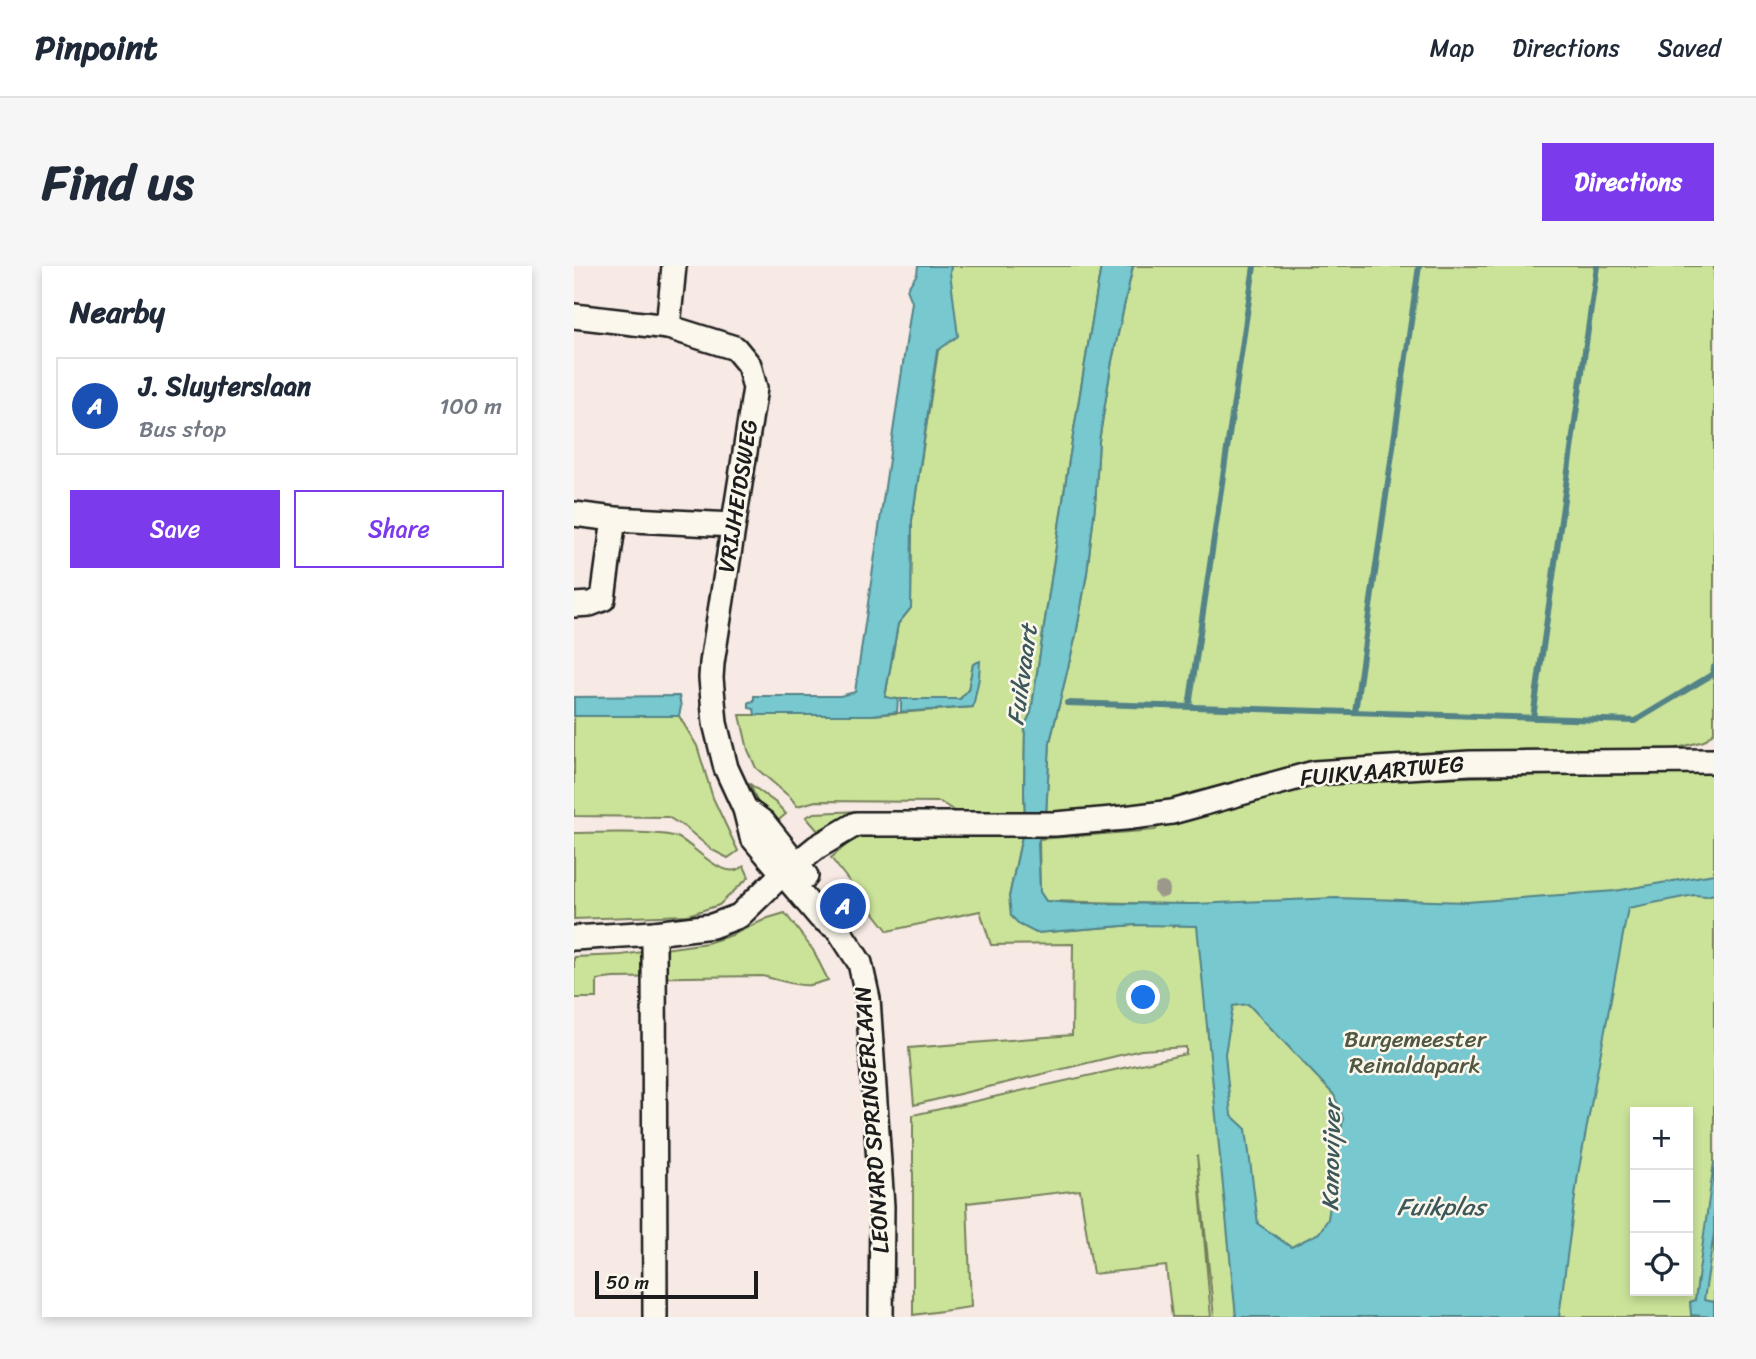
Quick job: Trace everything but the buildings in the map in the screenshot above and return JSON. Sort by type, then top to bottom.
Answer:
[{"type":"street","points":[[668,327],[674,266]]},
{"type":"street","name":"VRIJHEIDSWEG","points":[[574,316],[668,327],[735,348],[749,365],[755,388],[711,678],[715,723],[726,768],[745,809],[763,822],[790,869]]},
{"type":"street","points":[[574,514],[614,519],[733,525]]},
{"type":"street","points":[[574,604],[590,604],[603,598],[614,519]]},
{"type":"street","name":"FUIKVAARTWEG","points":[[790,869],[817,847],[856,824],[1055,824],[1172,812],[1314,773],[1470,763],[1714,761]]},
{"type":"street","points":[[574,938],[712,926],[739,916],[790,869]]},
{"type":"street","name":"LEONARD SPRINGERLAAN","points":[[790,869],[820,918],[838,929],[860,963],[868,999],[882,1206],[881,1317]]},
{"type":"street","points":[[654,933],[655,1317]]},
{"type":"green space","points":[[951,266],[1101,266],[1031,713],[1025,725],[1025,817],[963,816],[940,802],[816,801],[797,806],[756,768],[748,750],[740,715],[872,715],[973,707],[973,664],[968,690],[960,699],[885,698],[898,624],[911,608],[912,520]]},
{"type":"green space","points":[[1133,266],[1714,266],[1714,732],[1704,741],[1666,751],[1327,765],[1149,808],[1046,816],[1050,742],[1076,635],[1087,573],[1099,441],[1112,361]]},
{"type":"green space","points":[[574,716],[679,716],[697,746],[713,798],[738,851],[728,858],[712,850],[668,817],[574,816]]},
{"type":"green space","name":"Burgemeester Reinaldapark","points":[[1711,772],[1714,784],[1714,1317],[1214,1317],[1197,1155],[1211,1317],[1172,1317],[1166,1266],[1093,1274],[1080,1190],[967,1203],[971,1307],[913,1315],[913,1115],[1186,1054],[1186,1047],[1141,1050],[914,1105],[909,1048],[1072,1035],[1073,944],[991,945],[980,911],[888,931],[831,858],[860,833],[1022,836],[1009,897],[1036,933],[1135,925],[1172,925],[1173,928],[1171,904],[1046,901],[1040,892],[1039,839],[1155,830],[1167,819],[1323,781]]},
{"type":"green space","points":[[750,784],[786,814],[774,824],[757,801]]},
{"type":"green space","points":[[861,811],[861,816],[840,819],[818,831],[806,817],[814,813]]},
{"type":"green space","points":[[574,833],[671,835],[686,842],[719,867],[736,870],[744,866],[749,877],[719,905],[688,915],[574,919]]},
{"type":"green space","points":[[785,913],[813,950],[828,980],[805,985],[762,976],[613,978],[597,980],[597,998],[574,998],[574,957],[621,955],[707,943]]},
{"type":"water","points":[[918,266],[951,266],[958,336],[937,351],[912,520],[911,608],[898,624],[885,697],[898,699],[897,712],[872,715],[755,715],[754,709],[749,708],[749,702],[754,701],[754,696],[840,696],[855,692],[912,302],[907,289],[917,274]]},
{"type":"water","name":"Fuikplas","points":[[1101,266],[1133,266],[1112,361],[1099,441],[1087,573],[1076,635],[1050,742],[1046,816],[1038,843],[1040,892],[1046,901],[1195,904],[1335,898],[1467,902],[1615,891],[1714,874],[1714,894],[1694,895],[1628,908],[1578,1174],[1559,1317],[1236,1317],[1197,926],[1135,925],[1036,933],[1020,925],[1011,916],[1009,897],[1025,817],[1025,725],[1031,713]],"holes":[[[1248,1004],[1334,1095],[1343,1118],[1328,1219],[1319,1233],[1291,1247],[1258,1224],[1246,1129],[1231,1115],[1225,1054],[1233,1006]]]},
{"type":"water","points":[[980,661],[973,707],[901,712],[901,699],[960,699],[968,690],[973,664]]},
{"type":"water","points":[[679,696],[679,716],[574,716],[574,697]]},
{"type":"water","points":[[1714,1162],[1714,1233],[1704,1300],[1714,1302],[1714,1317],[1691,1315],[1690,1302],[1695,1300]]},
{"type":"waterway","points":[[1189,707],[1254,266]]},
{"type":"waterway","points":[[1355,712],[1419,266]]},
{"type":"waterway","points":[[1533,718],[1597,266]]},
{"type":"waterway","points":[[1067,703],[1635,721],[1713,674],[1714,667]]},
{"type":"place","name":"J. Sluyterslaan","points":[[843,906]]},
{"type":"water label","name":"Fuikvaart","points":[[1022,675]]},
{"type":"water label","name":"Kanovijver","points":[[1331,1156]]}]
